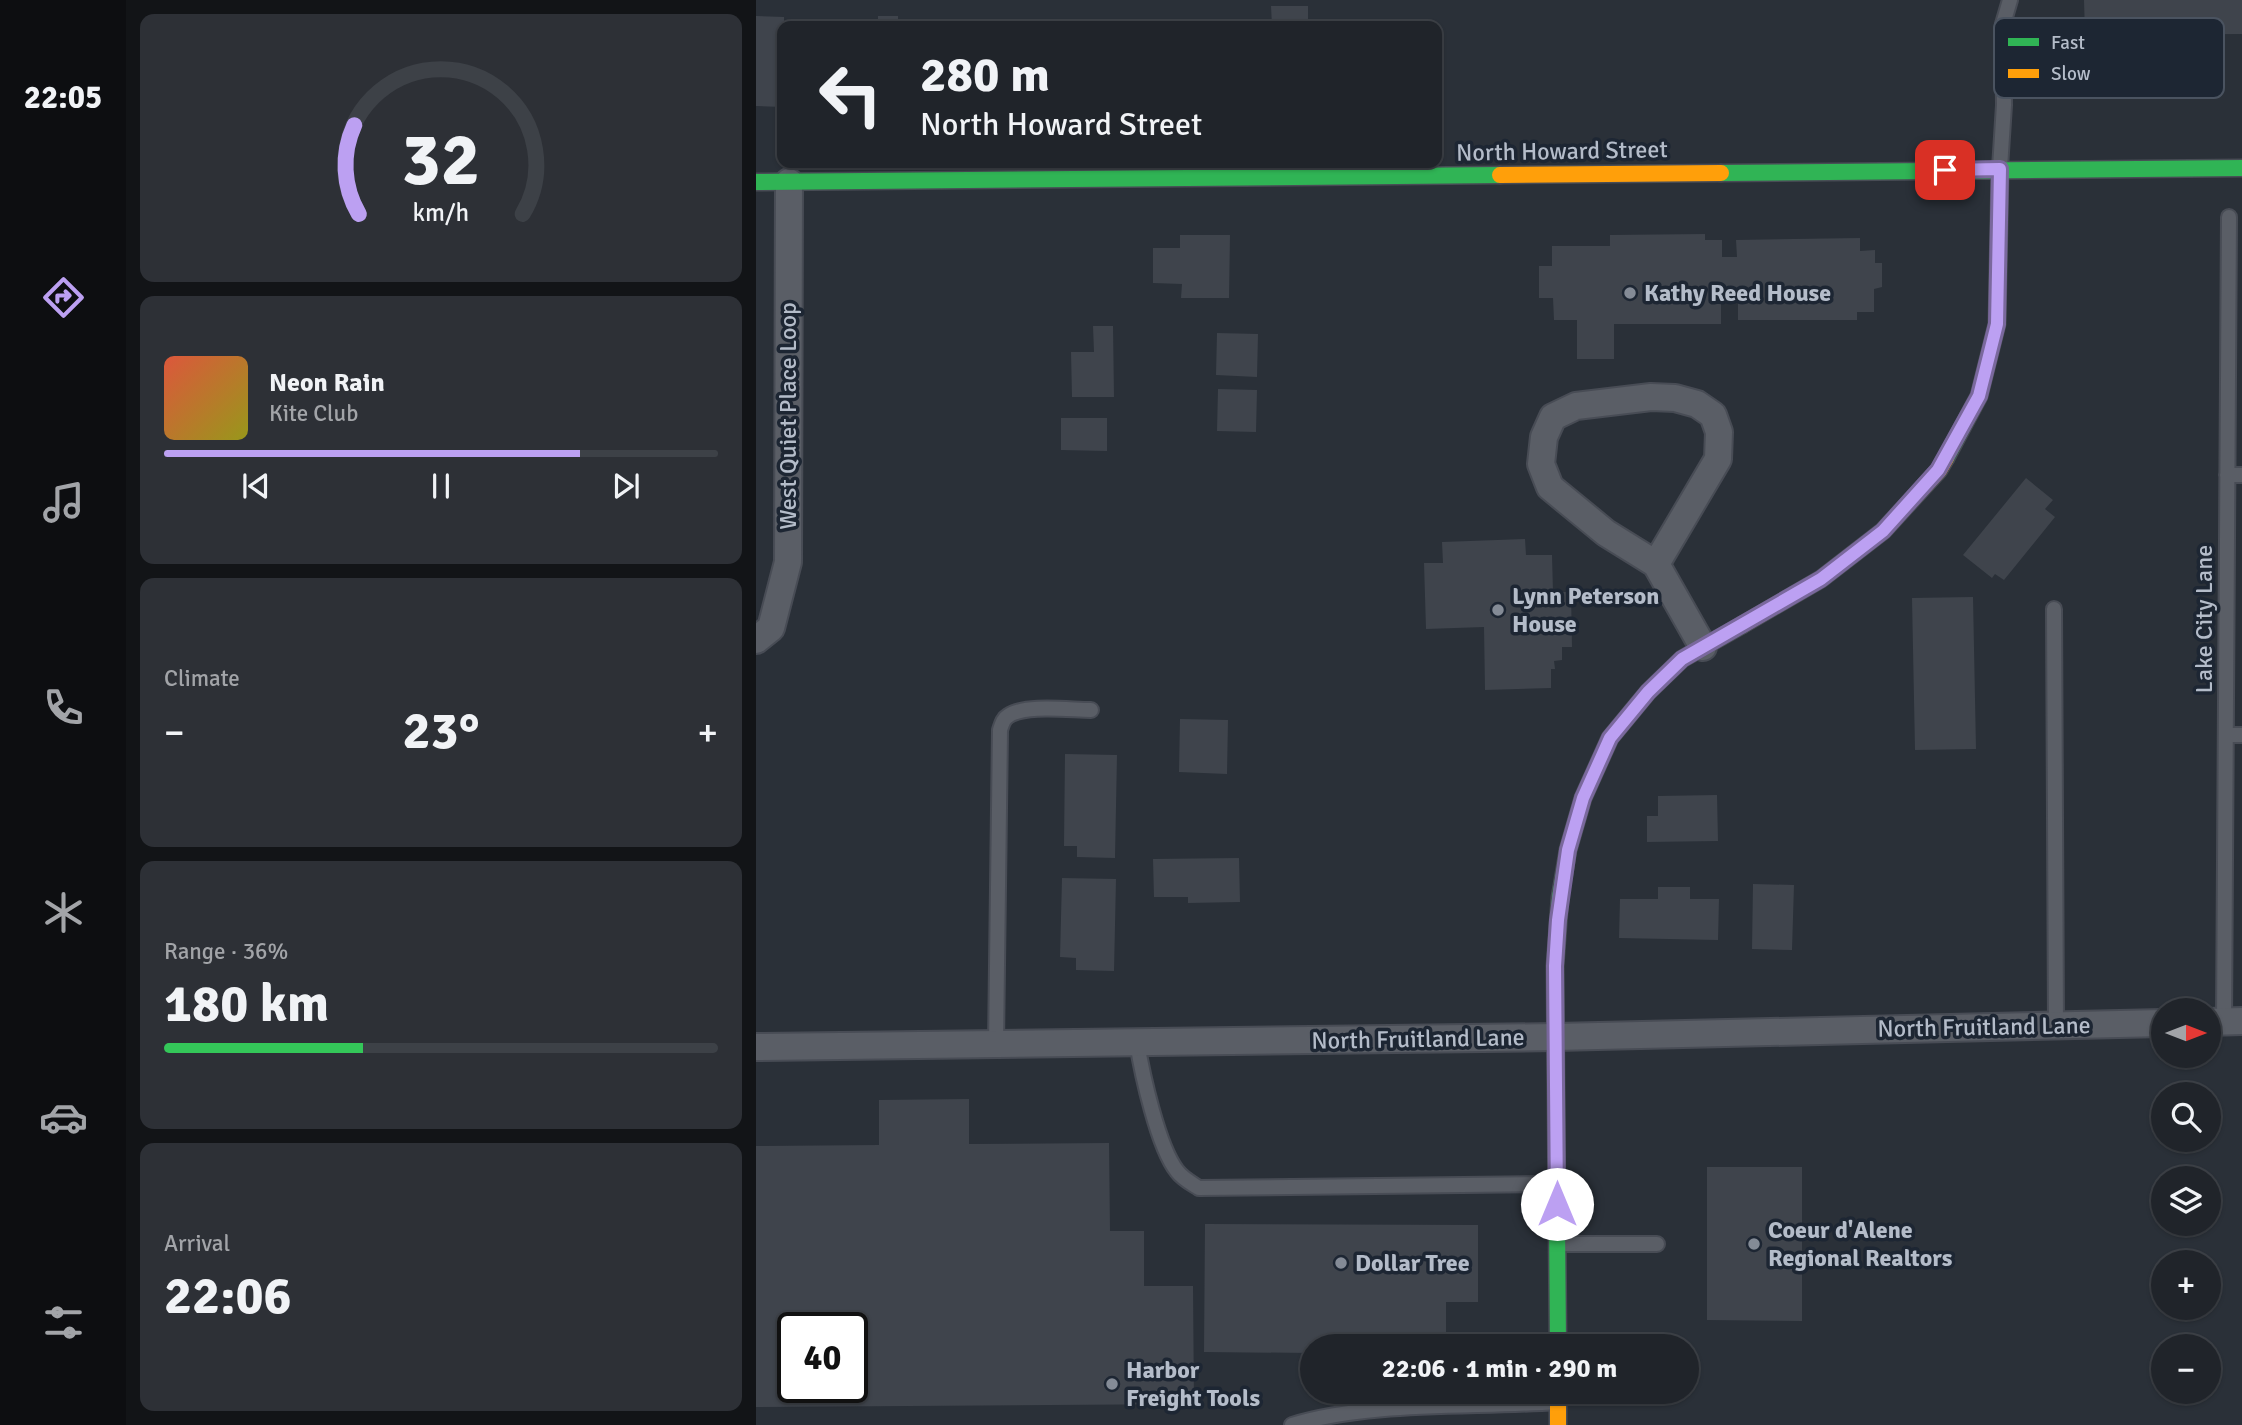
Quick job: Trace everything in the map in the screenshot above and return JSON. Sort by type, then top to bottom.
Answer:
[{"type":"street","name":"North Howard Street","points":[[756,182],[2242,168]]},
{"type":"street","points":[[1558,1334],[1555,966],[1560,897],[1568,850],[1583,798],[1610,738],[1648,692],[1682,659],[1821,579],[1883,531],[1938,470],[1979,396],[1997,324],[2000,169]]},
{"type":"street","name":"West Quiet Place Loop","points":[[756,640],[771,628],[788,562],[789,182]]},
{"type":"street","points":[[1656,564],[1718,460],[1719,432],[1713,415],[1697,404],[1675,398],[1651,397],[1576,406],[1553,416],[1544,437],[1541,464],[1550,487],[1606,533],[1656,564],[1703,647]]},
{"type":"street","name":"North Fruitland Lane","points":[[756,1047],[1556,1037],[2151,1023]]},
{"type":"street","points":[[1558,1404],[1558,1425]]},
{"type":"lane","points":[[2005,18],[2010,0]]},
{"type":"lane","points":[[2000,169],[2004,98]]},
{"type":"lane","name":"Lake City Lane","points":[[2225,1022],[2226,735],[2235,475],[2229,217]]},
{"type":"lane","points":[[2054,609],[2056,1026]]},
{"type":"lane","points":[[996,1044],[1000,730],[1009,715],[1024,710],[1091,710]]},
{"type":"lane","points":[[2226,735],[2242,736]]},
{"type":"lane","points":[[1137,1042],[1142,1074],[1164,1145],[1175,1169],[1199,1188],[1557,1184]]},
{"type":"lane","points":[[1557,1244],[1657,1244]]},
{"type":"lane","points":[[1292,1425],[1382,1410],[1457,1404]]},
{"type":"building","points":[[2084,0],[2242,0],[2242,34],[2224,34],[2224,18],[2085,18]]},
{"type":"building","points":[[1271,6],[1308,6],[1308,21],[1272,21]]},
{"type":"building","points":[[756,16],[784,17],[784,21],[777,21],[777,107],[756,106]]},
{"type":"building","points":[[878,16],[898,16],[898,21],[878,21]]},
{"type":"building","name":"Kathy Reed House","points":[[1705,234],[1705,240],[1722,240],[1722,257],[1737,257],[1736,240],[1860,238],[1860,251],[1875,250],[1875,263],[1882,263],[1882,287],[1874,289],[1874,312],[1857,312],[1857,320],[1738,320],[1738,288],[1721,288],[1721,324],[1614,324],[1614,359],[1577,359],[1577,320],[1554,320],[1553,298],[1539,298],[1539,266],[1552,266],[1552,246],[1610,246],[1610,235]]},
{"type":"building","points":[[1180,235],[1230,235],[1229,298],[1181,298],[1182,284],[1153,283],[1153,248],[1180,248]]},
{"type":"building","points":[[1093,326],[1113,326],[1114,397],[1072,397],[1071,352],[1094,352]]},
{"type":"building","points":[[1217,333],[1258,334],[1257,377],[1216,375]]},
{"type":"building","points":[[1218,389],[1257,390],[1256,432],[1217,431]]},
{"type":"building","points":[[1061,418],[1107,418],[1107,451],[1061,450]]},
{"type":"building","points":[[2026,478],[2053,500],[2045,509],[2055,517],[2004,580],[1995,574],[1992,578],[1963,555]]},
{"type":"building","name":"Lynn Peterson House","points":[[1525,539],[1526,555],[1552,555],[1553,592],[1571,592],[1572,647],[1562,647],[1562,660],[1554,661],[1551,688],[1485,690],[1484,627],[1426,629],[1424,563],[1443,563],[1442,542]]},
{"type":"building","points":[[1973,597],[1976,749],[1915,750],[1912,598]]},
{"type":"building","points":[[1180,719],[1228,720],[1227,774],[1179,772]]},
{"type":"building","points":[[1065,754],[1117,755],[1115,858],[1077,857],[1077,846],[1064,846]]},
{"type":"building","points":[[1717,795],[1718,841],[1647,842],[1647,816],[1658,816],[1658,796]]},
{"type":"building","points":[[1239,858],[1240,902],[1188,903],[1188,897],[1154,897],[1153,859]]},
{"type":"building","points":[[1062,878],[1116,879],[1114,971],[1076,970],[1076,958],[1060,957]]},
{"type":"building","points":[[1753,884],[1794,885],[1792,950],[1752,949]]},
{"type":"building","points":[[1658,887],[1690,887],[1690,899],[1719,899],[1718,940],[1619,938],[1620,899],[1658,899]]},
{"type":"building","points":[[969,1099],[969,1144],[1109,1143],[1110,1231],[1144,1231],[1144,1286],[1193,1286],[1194,1404],[756,1407],[756,1146],[879,1145],[879,1100]]},
{"type":"building","name":"Coeur d'Alene Regional Realtors","points":[[1707,1167],[1802,1167],[1802,1321],[1707,1320]]},
{"type":"building","name":"Dollar Tree","points":[[1205,1224],[1478,1225],[1478,1302],[1446,1302],[1446,1334],[1300,1334],[1300,1353],[1204,1352]]},
{"type":"traffic: fast","points":[[1721,173],[2242,168]]},
{"type":"traffic: fast","points":[[1946,458],[1979,396],[1997,324],[2000,169]]},
{"type":"traffic: fast","points":[[756,182],[1500,175]]},
{"type":"traffic: fast","points":[[1558,1334],[1555,966],[1560,897],[1568,850],[1583,798],[1610,738],[1648,692],[1682,659],[1742,625]]},
{"type":"traffic: slow","points":[[1500,175],[1721,173]]},
{"type":"traffic: slow","points":[[1742,625],[1821,579],[1883,531],[1939,470],[1946,458]]},
{"type":"traffic: slow","points":[[1558,1404],[1558,1425]]},
{"type":"place","name":"Kathy Reed House","points":[[1630,293]]},
{"type":"place","name":"Lynn Peterson House","points":[[1498,610]]},
{"type":"place","name":"Coeur d'Alene Regional Realtors","points":[[1754,1244]]},
{"type":"place","name":"Dollar Tree","points":[[1341,1263]]},
{"type":"place","name":"Harbor Freight Tools","points":[[1112,1384]]},
{"type":"route","points":[[1557,1204],[1555,966],[1560,897],[1568,850],[1583,798],[1610,738],[1648,692],[1682,659],[1821,579],[1883,531],[1938,470],[1979,396],[1997,324],[2000,259],[2000,169],[1945,170]]}]
